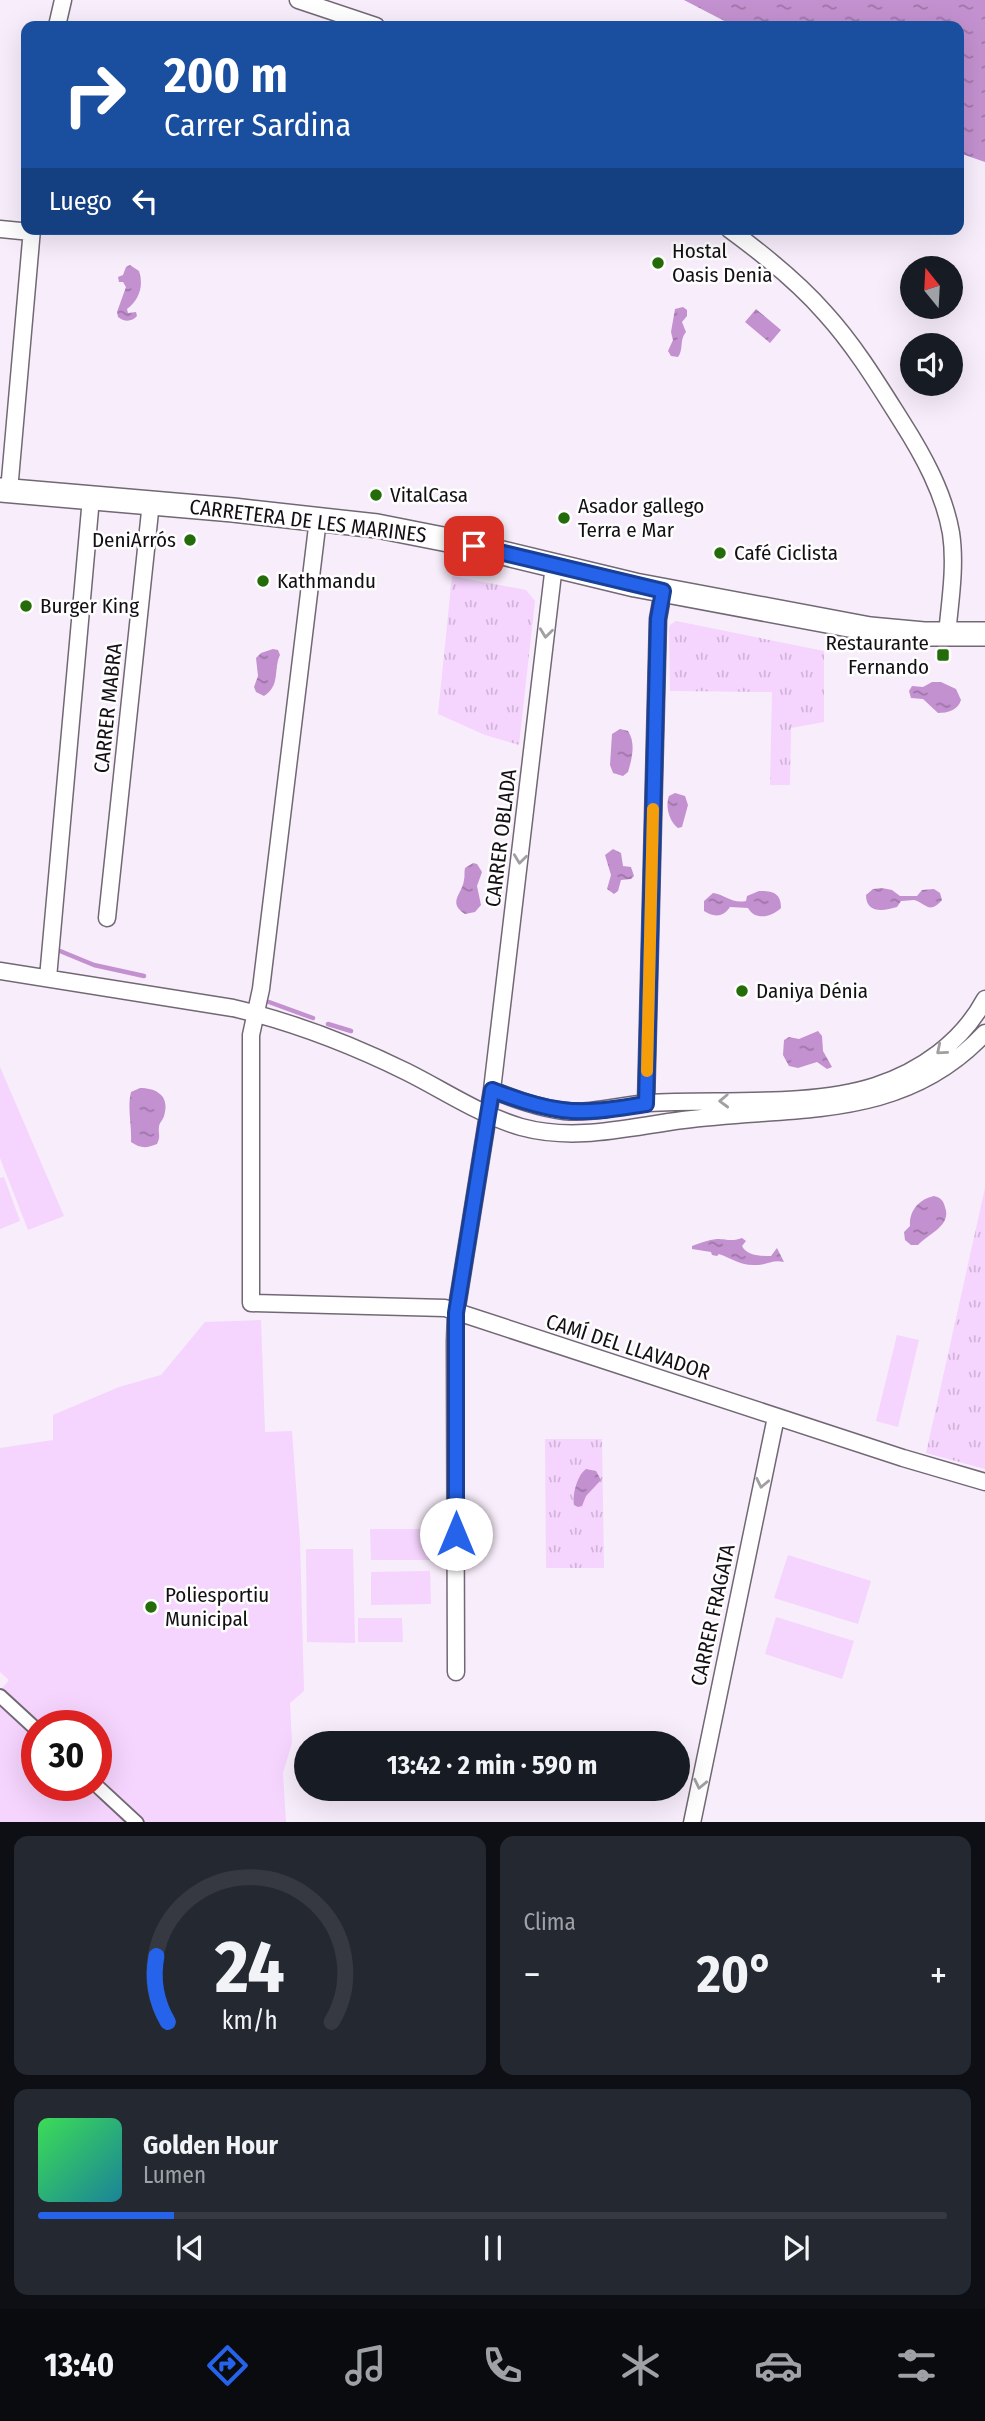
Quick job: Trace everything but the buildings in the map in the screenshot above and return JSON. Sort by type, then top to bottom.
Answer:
[{"type":"main road","name":"CARRETERA DE LES MARINES","points":[[4,491],[318,519],[430,536],[663,591],[870,629],[985,634]]},
{"type":"street","points":[[58,21],[63,0]]},
{"type":"street","points":[[298,0],[361,21]]},
{"type":"street","points":[[0,229],[21,230]]},
{"type":"street","points":[[4,491],[32,235]]},
{"type":"street","points":[[736,235],[787,276],[825,312],[861,358],[921,453],[944,507],[951,535],[952,564],[947,634]]},
{"type":"street","points":[[48,978],[91,498]]},
{"type":"street","name":"CARRER MABRA","points":[[107,918],[151,502]]},
{"type":"street","points":[[255,1014],[261,989],[318,519]]},
{"type":"street","name":"CARRER OBLADA","points":[[456,1672],[456,1313],[492,1090],[554,565]]},
{"type":"street","points":[[646,1104],[658,619],[663,591]]},
{"type":"street","points":[[0,971],[233,1008],[255,1014],[389,1064],[488,1115],[537,1131],[579,1134],[686,1119],[835,1108],[871,1101],[916,1084],[959,1057],[985,1033]]},
{"type":"street","points":[[492,1090],[565,1111],[614,1109],[646,1104],[796,1098],[857,1091],[876,1086],[933,1058],[969,1026],[985,999]]},
{"type":"street","name":"CAMÍ DEL LLAVADOR","points":[[255,1014],[251,1035],[251,1303],[445,1308],[903,1458],[985,1482]]},
{"type":"street","name":"CARRER FRAGATA","points":[[692,1822],[776,1417]]},
{"type":"street","points":[[0,1696],[21,1715]]},
{"type":"street","points":[[112,1799],[137,1822]]},
{"type":"green space","points":[[452,576],[526,590],[535,601],[519,745],[485,735],[438,714]]},
{"type":"green space","points":[[676,621],[824,651],[824,722],[791,728],[790,785],[770,785],[772,692],[670,691],[669,629]]},
{"type":"green space","points":[[0,1067],[64,1216],[28,1230],[0,1158]]},
{"type":"green space","points":[[4,1177],[20,1221],[0,1229],[0,1178]]},
{"type":"green space","points":[[985,1188],[985,1469],[926,1453]]},
{"type":"green space","name":"Poliesportiu Municipal","points":[[261,1320],[265,1432],[292,1431],[300,1541],[304,1691],[290,1703],[292,1743],[283,1773],[286,1822],[0,1822],[0,1691],[9,1680],[0,1672],[0,1448],[53,1440],[53,1415],[119,1387],[161,1375],[205,1322]]},
{"type":"green space","points":[[897,1335],[919,1340],[898,1427],[876,1421]]},
{"type":"green space","points":[[545,1439],[602,1439],[604,1568],[546,1568]]},
{"type":"green space","points":[[370,1529],[430,1529],[431,1560],[371,1560]]},
{"type":"green space","points":[[306,1549],[353,1549],[355,1643],[307,1642]]},
{"type":"green space","points":[[788,1555],[871,1581],[858,1624],[774,1598]]},
{"type":"green space","points":[[430,1571],[431,1604],[371,1605],[371,1572]]},
{"type":"green space","points":[[776,1617],[854,1641],[842,1679],[765,1654]]},
{"type":"green space","points":[[358,1618],[402,1618],[403,1642],[358,1642]]},
{"type":"water","points":[[684,0],[985,0],[985,162],[964,155],[964,21],[724,21]]},
{"type":"water","points":[[130,265],[139,271],[141,287],[127,309],[128,313],[136,312],[137,316],[128,321],[118,317],[117,312],[126,287],[123,282],[119,282],[118,277],[123,275],[126,267]]},
{"type":"water","points":[[683,307],[687,310],[687,316],[682,322],[686,332],[678,357],[671,356],[668,351],[673,340],[671,332],[675,309]]},
{"type":"water","points":[[756,309],[781,330],[770,343],[745,322]]},
{"type":"water","points":[[273,649],[278,650],[280,655],[275,682],[264,696],[256,692],[254,687],[258,676],[256,658]]},
{"type":"water","points":[[932,682],[941,682],[956,689],[961,700],[955,709],[938,713],[923,699],[911,698],[909,691],[912,686],[923,687]]},
{"type":"water","points":[[620,729],[628,731],[633,746],[628,772],[623,776],[613,773],[610,765],[612,734]]},
{"type":"water","points":[[675,793],[685,796],[688,805],[682,827],[678,828],[668,809],[669,796]]},
{"type":"water","points":[[613,849],[621,853],[623,866],[631,867],[634,876],[621,880],[618,891],[614,894],[607,889],[611,875],[605,855]]},
{"type":"water","points":[[473,863],[477,864],[482,872],[477,886],[481,905],[475,912],[465,914],[456,902],[463,885],[465,868]]},
{"type":"water","points":[[873,889],[892,890],[900,896],[917,896],[922,890],[934,889],[940,893],[942,900],[934,907],[914,900],[901,901],[897,907],[877,910],[869,905],[866,895]]},
{"type":"water","points":[[759,891],[778,896],[781,908],[764,916],[755,915],[748,908],[730,907],[718,915],[704,911],[704,901],[713,893],[741,902]]},
{"type":"water","points":[[818,1031],[822,1036],[823,1051],[832,1067],[827,1069],[817,1062],[798,1068],[789,1066],[783,1055],[784,1040],[789,1037],[799,1039]]},
{"type":"water","points":[[140,1088],[157,1092],[165,1104],[157,1144],[147,1147],[131,1142],[131,1092]]},
{"type":"water","points":[[934,1196],[943,1203],[945,1219],[938,1229],[918,1245],[911,1245],[905,1240],[904,1232],[910,1226],[913,1211],[924,1200]]},
{"type":"water","points":[[742,1238],[746,1241],[742,1246],[747,1252],[771,1256],[777,1248],[784,1262],[746,1264],[719,1254],[717,1256],[711,1252],[692,1249],[692,1246],[710,1240]]},
{"type":"water","points":[[586,1469],[596,1471],[601,1480],[586,1496],[582,1506],[578,1507],[574,1505],[575,1491],[580,1476]]},
{"type":"waterway","points":[[60,951],[94,965],[144,976]]},
{"type":"waterway","points":[[269,1002],[313,1018]]},
{"type":"waterway","points":[[328,1024],[351,1031]]},
{"type":"slow traffic","points":[[647,1071],[653,809]]},
{"type":"place","name":"Hostal Oasis Denia","points":[[658,263]]},
{"type":"place","name":"VitalCasa","points":[[376,495]]},
{"type":"place","name":"Asador gallego Terra e Mar","points":[[564,518]]},
{"type":"place","name":"DeniArrós","points":[[190,540]]},
{"type":"place","name":"Café Ciclista","points":[[720,553]]},
{"type":"place","name":"Kathmandu","points":[[263,581]]},
{"type":"place","name":"Burger King","points":[[26,606]]},
{"type":"place","name":"Restaurante Fernando","points":[[943,655]]},
{"type":"place","name":"Daniya Dénia","points":[[742,991]]},
{"type":"place","name":"Poliesportiu Municipal","points":[[151,1607]]},
{"type":"route","points":[[456,1534],[456,1313],[492,1090],[565,1111],[614,1109],[646,1104],[658,619],[663,591],[474,546]]}]
